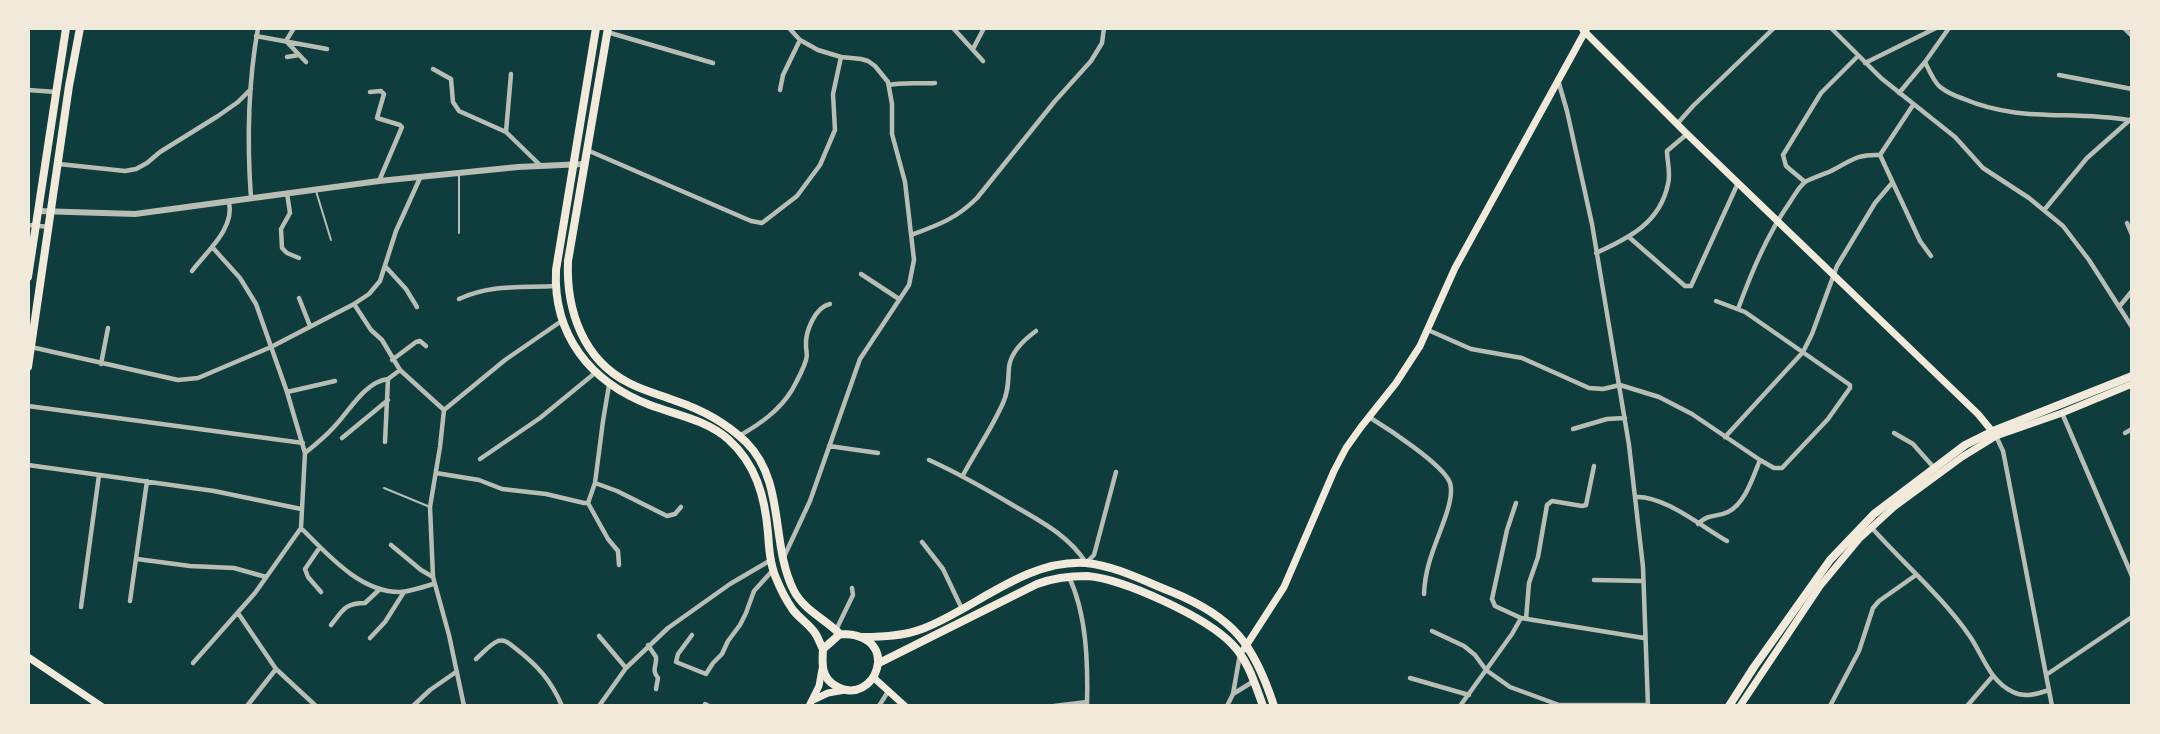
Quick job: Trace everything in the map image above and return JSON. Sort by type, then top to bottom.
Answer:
[{"type":"main road","points":[[28,277],[32,225],[38,211],[66,28]]},
{"type":"main road","points":[[28,367],[69,86],[80,28]]},
{"type":"main road","points":[[596,28],[559,244],[555,286],[563,320],[576,348],[595,373],[609,385],[635,399],[706,424],[721,433],[739,451],[756,477],[764,500],[773,570],[792,610],[814,632],[823,649],[819,686],[811,703]]},
{"type":"main road","points":[[607,30],[568,271],[570,305],[583,338],[596,356],[622,379],[637,387],[697,408],[726,424],[748,445],[762,465],[770,485],[783,559],[790,582],[801,602],[838,632],[863,637],[888,637],[913,632],[1034,573],[1060,565],[1086,563],[1129,574],[1191,600],[1223,620],[1247,645],[1266,681],[1274,705]]},
{"type":"main road","points":[[1240,654],[1284,587],[1339,461],[1353,438],[1404,373],[1428,330],[1455,268],[1584,30],[1687,134],[1978,414],[1994,434]]},
{"type":"main road","points":[[1740,705],[1820,586],[1842,558],[1871,527],[1965,445],[2132,376]]},
{"type":"main road","points":[[1994,434],[2062,413],[2132,384]]},
{"type":"main road","points":[[1729,705],[1830,560],[1874,514],[1936,471]]},
{"type":"main road","points":[[879,663],[1037,584],[1058,578],[1086,576],[1104,579],[1186,612],[1214,628],[1240,654],[1263,705]]},
{"type":"main road","points":[[823,649],[838,632]]},
{"type":"main road","points":[[811,703],[828,693],[861,688],[874,678],[879,663],[875,648],[863,637]]},
{"type":"main road","points":[[28,657],[101,705]]},
{"type":"main road","points":[[822,669],[830,682],[845,690]]},
{"type":"main road","points":[[874,678],[905,705]]},
{"type":"street","points":[[251,198],[249,172],[251,88],[258,28]]},
{"type":"street","points":[[286,41],[294,28]]},
{"type":"street","points":[[783,559],[810,501],[860,359],[909,285],[914,260],[905,182],[892,134],[892,104],[889,85],[885,77],[868,61],[818,50],[800,40],[789,28]]},
{"type":"street","points":[[953,28],[983,61]]},
{"type":"street","points":[[973,49],[984,28]]},
{"type":"street","points":[[911,235],[951,220],[966,209],[981,193],[1055,101],[1091,61],[1101,43],[1104,28]]},
{"type":"street","points":[[1677,124],[1774,28]]},
{"type":"street","points":[[1831,28],[1865,63],[1899,93],[1949,132],[1983,168],[2045,209],[2077,243],[2132,327]]},
{"type":"street","points":[[1865,63],[1936,28]]},
{"type":"street","points":[[1899,93],[1949,28]]},
{"type":"street","points":[[2124,28],[2132,36]]},
{"type":"street","points":[[607,30],[713,63]]},
{"type":"street","points":[[256,36],[327,49]]},
{"type":"street","points":[[780,90],[783,75],[800,40]]},
{"type":"street","points":[[286,41],[306,62]]},
{"type":"street","points":[[287,57],[298,55]]},
{"type":"street","points":[[1804,182],[1786,166],[1782,155],[1821,93],[1858,56]]},
{"type":"street","points":[[587,150],[751,221],[762,223],[796,196],[820,165],[835,130],[833,94],[842,57]]},
{"type":"street","points":[[1925,62],[1936,82],[1945,91],[1970,102],[2012,114],[2107,116],[2130,119]]},
{"type":"street","points":[[433,69],[451,79],[453,105],[459,111],[506,132],[541,166]]},
{"type":"street","points":[[506,132],[511,74]]},
{"type":"street","points":[[2059,75],[2132,89]]},
{"type":"street","points":[[1432,631],[1464,646],[1475,655],[1486,670],[1510,687],[1559,705],[1648,705],[1643,581],[1625,418],[1578,158],[1558,80]]},
{"type":"street","points":[[889,85],[935,83]]},
{"type":"street","points":[[59,165],[136,170],[238,102],[251,88]]},
{"type":"street","points":[[28,90],[56,92]]},
{"type":"street","points":[[370,92],[381,91],[384,94],[377,118],[400,124],[402,127],[379,181]]},
{"type":"street","points":[[1880,155],[1913,105]]},
{"type":"street","points":[[2045,209],[2087,158],[2130,119]]},
{"type":"street","points":[[1596,253],[1630,238],[1658,210],[1668,184],[1667,151],[1687,134]]},
{"type":"street","points":[[1738,309],[1759,255],[1777,221],[1804,182],[1822,176],[1856,156],[1880,155]]},
{"type":"street","points":[[1880,155],[1920,241],[1931,256]]},
{"type":"street","points":[[38,211],[135,214],[379,181],[574,163],[584,164]]},
{"type":"street","points":[[30,347],[100,364],[187,380],[198,378],[271,347],[354,304],[376,287],[396,231],[420,178]]},
{"type":"street","points":[[1630,238],[1685,286],[1691,286],[1738,183]]},
{"type":"street","points":[[1725,437],[1803,352],[1812,334],[1832,275],[1875,202],[1892,183]]},
{"type":"street","points":[[287,193],[290,213],[281,229],[282,248],[287,254],[299,258]]},
{"type":"street","points":[[192,272],[213,248],[228,221],[229,202]]},
{"type":"street","points":[[2127,223],[2132,235]]},
{"type":"street","points":[[32,225],[50,227]]},
{"type":"street","points":[[192,663],[207,644],[238,613],[301,528],[305,453],[287,392],[250,291],[213,248]]},
{"type":"street","points":[[385,266],[406,289],[417,307]]},
{"type":"street","points":[[861,274],[899,299]]},
{"type":"street","points":[[459,299],[478,291],[498,287],[555,286]]},
{"type":"street","points":[[2119,307],[2132,291]]},
{"type":"street","points":[[299,298],[310,326]]},
{"type":"street","points":[[1428,330],[1471,349],[1522,358],[1589,388],[1603,389],[1620,385],[1669,401],[1760,460],[1778,469],[1785,466],[1828,419],[1850,387],[1849,384],[1738,309],[1716,301]]},
{"type":"street","points":[[354,304],[371,330],[382,340],[400,370],[444,410]]},
{"type":"street","points":[[739,436],[774,412],[792,390],[806,360],[805,345],[814,316],[822,306],[830,304]]},
{"type":"street","points":[[464,705],[449,635],[433,584],[430,507],[444,410],[505,360],[563,320]]},
{"type":"street","points":[[100,364],[108,327]]},
{"type":"street","points":[[963,475],[1004,402],[1010,382],[1009,364],[1012,357],[1027,338],[1036,331]]},
{"type":"street","points":[[392,360],[416,342],[420,341],[426,346]]},
{"type":"street","points":[[305,453],[330,431],[357,399],[378,382],[388,379],[400,370]]},
{"type":"street","points":[[480,459],[540,418],[595,373]]},
{"type":"street","points":[[385,442],[388,379]]},
{"type":"street","points":[[287,392],[334,381]]},
{"type":"street","points":[[586,503],[596,483],[609,385]]},
{"type":"street","points":[[342,438],[388,400]]},
{"type":"street","points":[[28,406],[303,442]]},
{"type":"street","points":[[2062,413],[2132,576]]},
{"type":"street","points":[[1369,417],[1406,442],[1442,471],[1451,486],[1446,516],[1435,542],[1424,579],[1424,594]]},
{"type":"street","points":[[1573,429],[1606,419],[1625,418]]},
{"type":"street","points":[[2125,433],[2132,429]]},
{"type":"street","points":[[1894,433],[1913,444],[1936,471]]},
{"type":"street","points":[[1994,434],[2003,451],[2052,705]]},
{"type":"street","points":[[828,446],[878,453]]},
{"type":"street","points":[[929,460],[963,475],[1044,524],[1068,542],[1086,563],[1094,555],[1116,472]]},
{"type":"street","points":[[1698,524],[1704,518],[1731,509],[1749,486],[1760,460]]},
{"type":"street","points":[[28,465],[214,491],[301,509]]},
{"type":"street","points":[[1460,705],[1524,619],[1529,584],[1538,557],[1547,505],[1552,501],[1584,506],[1588,501],[1594,466]]},
{"type":"street","points":[[436,473],[479,480],[502,489],[546,494],[586,503],[618,551],[619,565]]},
{"type":"street","points":[[81,607],[99,475]]},
{"type":"street","points":[[130,601],[147,481]]},
{"type":"street","points":[[596,483],[667,516],[675,514],[681,507]]},
{"type":"street","points":[[1635,496],[1655,499],[1727,542]]},
{"type":"street","points":[[1516,503],[1505,539],[1492,601],[1497,607],[1524,619],[1644,638]]},
{"type":"street","points":[[1871,527],[1935,594],[1971,638],[1992,676],[2012,692],[2019,694],[2032,695],[2049,690]]},
{"type":"street","points":[[301,528],[320,547],[362,581],[380,589],[404,592],[433,584]]},
{"type":"street","points":[[922,542],[943,569],[962,609]]},
{"type":"street","points":[[391,545],[433,577]]},
{"type":"street","points":[[320,547],[305,569],[308,577],[321,592]]},
{"type":"street","points":[[137,559],[190,566],[234,568],[266,577]]},
{"type":"street","points":[[599,705],[626,668],[648,645],[711,597],[771,560]]},
{"type":"street","points":[[692,635],[678,654],[676,662],[706,674],[740,625],[754,591],[773,570]]},
{"type":"street","points":[[1830,705],[1859,651],[1874,608],[1879,601],[1916,575]]},
{"type":"street","points":[[1054,705],[1087,704],[1087,657],[1076,598],[1069,577]]},
{"type":"street","points":[[1594,580],[1643,581]]},
{"type":"street","points":[[838,632],[852,596],[852,588]]},
{"type":"street","points":[[331,625],[347,606],[353,603],[365,603],[380,589]]},
{"type":"street","points":[[370,638],[385,622],[404,592]]},
{"type":"street","points":[[238,613],[276,669],[316,705]]},
{"type":"street","points":[[2046,675],[2132,617]]},
{"type":"street","points":[[599,636],[626,668]]},
{"type":"street","points":[[476,659],[494,644],[506,641],[533,661],[553,686],[562,705]]},
{"type":"street","points":[[648,645],[656,657],[653,668],[658,678],[656,689]]},
{"type":"street","points":[[1227,705],[1233,694],[1240,654]]},
{"type":"street","points":[[247,705],[276,669]]},
{"type":"street","points":[[413,705],[456,672]]},
{"type":"street","points":[[1967,705],[1992,676]]},
{"type":"street","points":[[1410,678],[1469,695]]},
{"type":"street","points":[[1233,694],[1254,681]]},
{"type":"street","points":[[879,705],[889,690]]},
{"type":"lane","points":[[459,173],[459,233]]},
{"type":"lane","points":[[315,189],[331,240]]},
{"type":"lane","points":[[384,489],[430,507]]}]
